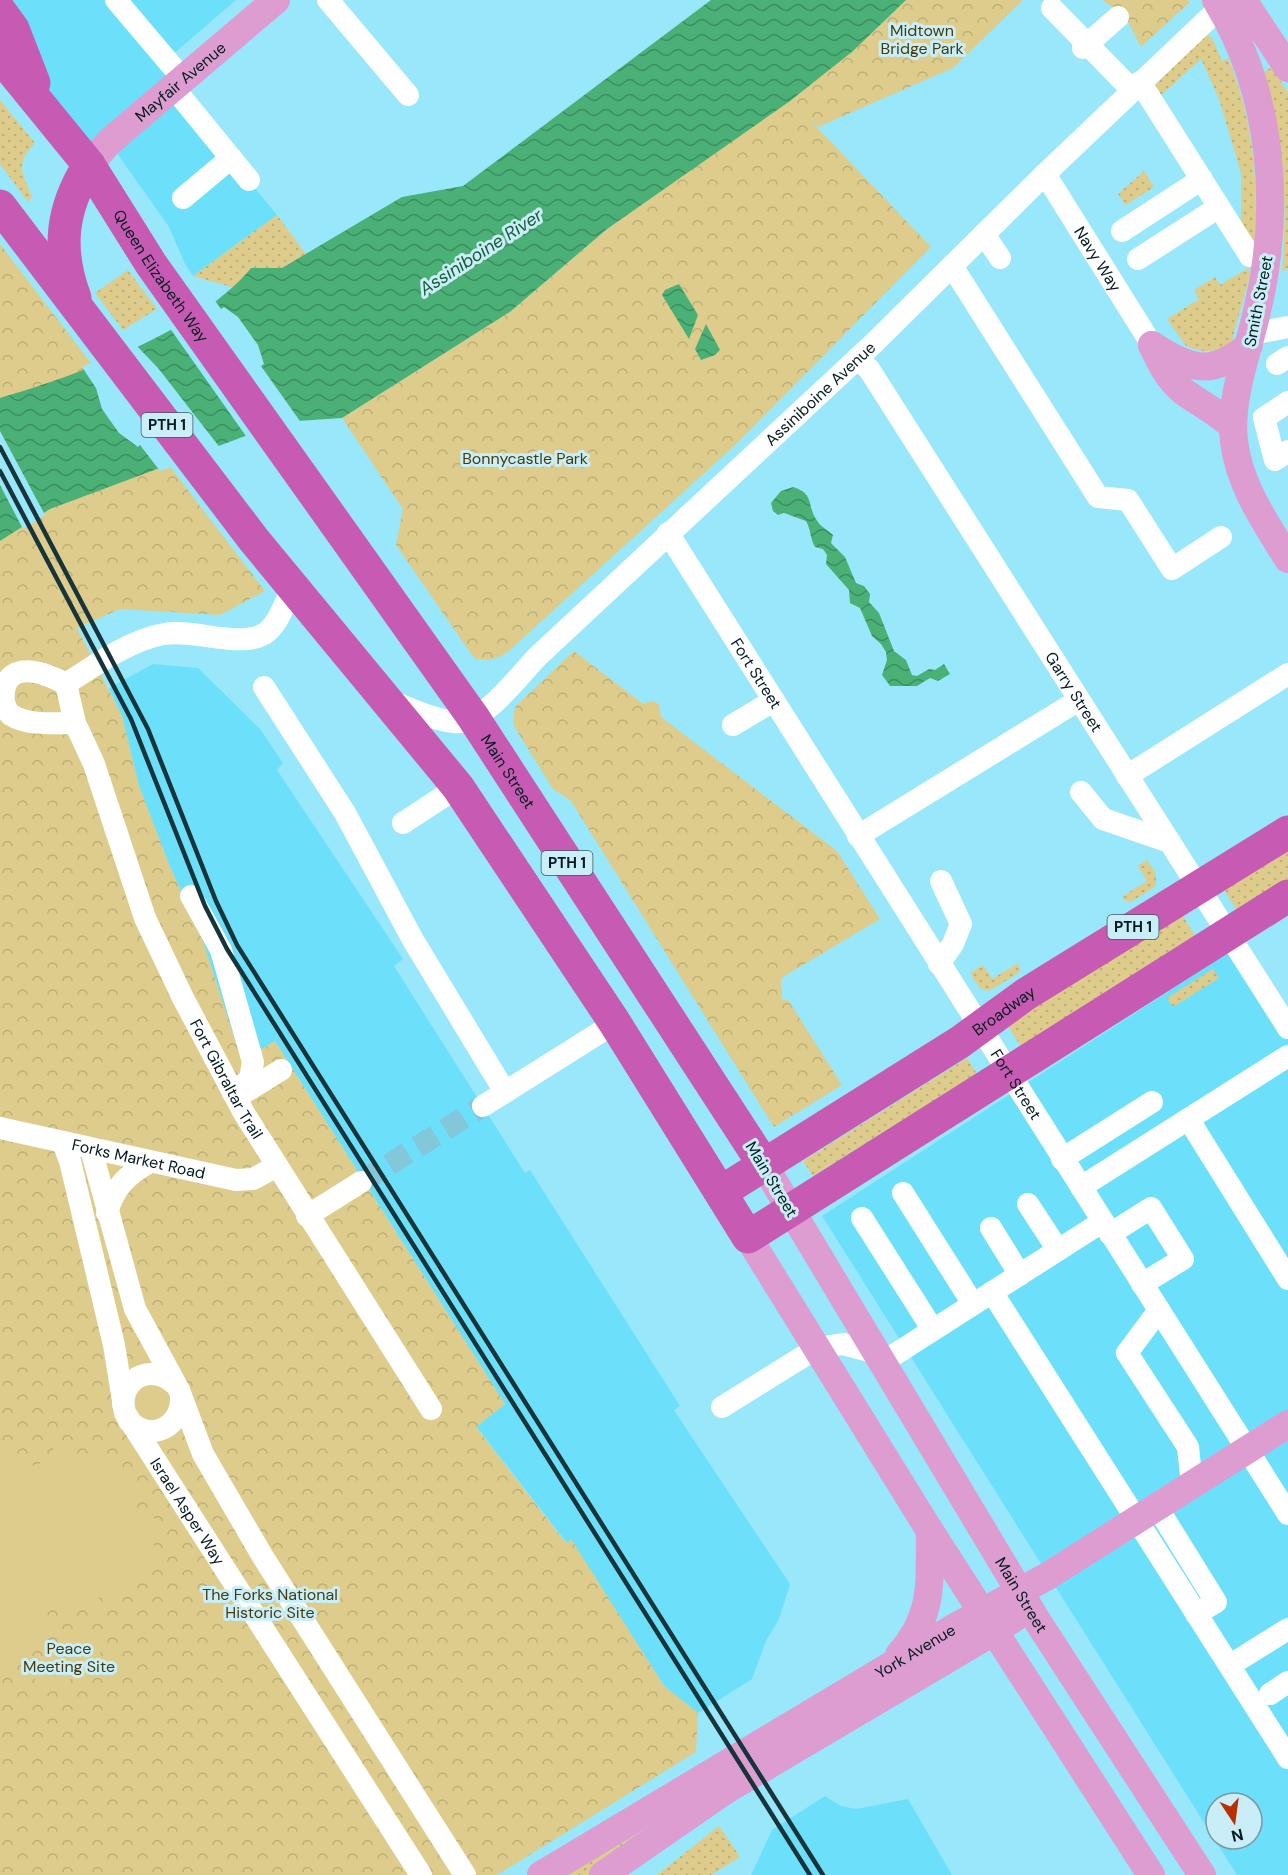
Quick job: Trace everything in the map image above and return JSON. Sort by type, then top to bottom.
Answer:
[{"type":"highway","points":[[0,11],[13,29],[46,113]]},
{"type":"highway","name":"Queen Elizabeth Way","points":[[0,56],[89,165],[151,264],[317,498]]},
{"type":"highway","points":[[79,311],[68,282],[64,225],[73,190],[89,165]]},
{"type":"highway","name":"PTH 1","points":[[0,206],[254,540],[458,787],[615,1023],[747,1237]]},
{"type":"highway","name":"Main Street","points":[[317,498],[473,717],[764,1165]]},
{"type":"highway","points":[[458,787],[498,795],[546,830]]},
{"type":"highway","name":"Broadway","points":[[721,1192],[960,1042],[979,1026],[1198,886],[1288,832]]},
{"type":"highway","points":[[747,1237],[1288,896]]},
{"type":"main road","name":"Mayfair Avenue","points":[[89,165],[109,142],[276,0]]},
{"type":"main road","points":[[1216,0],[1244,18],[1288,68]]},
{"type":"main road","name":"Smith Street","points":[[1244,18],[1246,64],[1264,132],[1272,191],[1265,279],[1233,427],[1236,454],[1247,489],[1288,559]]},
{"type":"main road","points":[[1152,345],[1183,364],[1209,367],[1231,359],[1251,339]]},
{"type":"main road","points":[[1152,345],[1173,382],[1183,391],[1212,408],[1233,427]]},
{"type":"main road","name":"Main Street","points":[[764,1165],[1024,1600],[1202,1875]]},
{"type":"main road","points":[[747,1237],[930,1531],[1151,1875]]},
{"type":"main road","name":"York Avenue","points":[[603,1875],[726,1790],[1024,1600],[1146,1514],[1288,1424]]},
{"type":"main road","points":[[887,1669],[911,1642],[925,1618],[929,1595],[930,1531]]},
{"type":"main road","name":"York Avenue","points":[[541,1875],[887,1669],[989,1622]]},
{"type":"street","points":[[116,0],[249,180]]},
{"type":"street","points":[[328,0],[408,94]]},
{"type":"street","name":"Assiniboine Avenue","points":[[473,717],[494,703],[537,657],[857,359],[1045,174],[1228,0]]},
{"type":"street","points":[[1052,8],[1085,46],[1136,86],[1213,189],[1250,256]]},
{"type":"street","points":[[1085,46],[1118,17]]},
{"type":"street","points":[[183,198],[231,158]]},
{"type":"street","name":"Navy Way","points":[[1045,174],[1152,345]]},
{"type":"street","points":[[1122,231],[1213,189]]},
{"type":"street","points":[[1138,259],[1213,189]]},
{"type":"street","points":[[984,234],[1000,258]]},
{"type":"street","points":[[952,266],[975,291],[1098,496],[1128,500],[1172,569],[1221,537]]},
{"type":"street","points":[[1251,339],[1288,327]]},
{"type":"street","name":"Garry Street","points":[[857,359],[869,369],[1288,1028]]},
{"type":"street","points":[[1288,402],[1264,418],[1275,460],[1288,451]]},
{"type":"street","name":"Fort Street","points":[[668,533],[1288,1514]]},
{"type":"street","points":[[75,723],[34,722],[10,715],[2,704],[3,688],[17,673],[33,672],[66,684],[152,636],[183,632],[236,639],[258,635],[268,631],[293,586]]},
{"type":"street","points":[[1128,776],[1288,674]]},
{"type":"street","name":"Fort Gibraltar Trail","points":[[66,684],[75,723],[93,764],[145,918],[234,1095],[307,1216],[431,1409]]},
{"type":"street","points":[[264,687],[345,813],[413,940],[505,1092]]},
{"type":"street","points":[[386,700],[456,723],[473,717]]},
{"type":"street","points":[[858,836],[926,784],[1079,700]]},
{"type":"street","points":[[733,725],[773,701]]},
{"type":"street","points":[[403,823],[458,787]]},
{"type":"street","points":[[1081,792],[1103,819],[1170,842]]},
{"type":"street","points":[[939,964],[961,924],[941,881]]},
{"type":"street","points":[[191,896],[221,950],[253,1062],[250,1079],[234,1095]]},
{"type":"street","points":[[483,1106],[615,1023]]},
{"type":"street","points":[[1080,1187],[1288,1056]]},
{"type":"street","points":[[234,1095],[281,1070]]},
{"type":"street","points":[[1062,1159],[1152,1102]]},
{"type":"street","points":[[1189,1120],[1288,1279]]},
{"type":"street","name":"Forks Market Road","points":[[0,1128],[150,1162],[243,1180],[253,1179],[277,1166]]},
{"type":"street","name":"Israel Asper Way","points":[[63,1143],[70,1161],[114,1345],[126,1412],[421,1875]]},
{"type":"street","points":[[91,1149],[135,1310],[178,1391],[203,1454],[221,1488],[465,1875]]},
{"type":"street","points":[[107,1213],[111,1198],[120,1183],[150,1162]]},
{"type":"street","points":[[307,1216],[361,1182]]},
{"type":"street","points":[[903,1193],[1146,1514],[1216,1602],[1196,1614],[1288,1758]]},
{"type":"street","points":[[1028,1204],[1058,1250]]},
{"type":"street","points":[[722,1407],[817,1348],[843,1344],[880,1357],[933,1330],[1058,1250],[1151,1208],[1183,1259],[1142,1284]]},
{"type":"street","points":[[862,1218],[933,1330]]},
{"type":"street","points":[[991,1228],[1020,1275]]},
{"type":"street","points":[[1159,1310],[1127,1353],[1188,1447],[1192,1485]]},
{"type":"street","points":[[161,1374],[178,1391],[179,1415],[168,1427],[149,1431],[138,1428],[126,1412],[127,1387],[140,1375],[161,1374]]},
{"type":"street","points":[[1240,1659],[1288,1629]]},
{"type":"shaded area","points":[[0,0],[116,0],[183,79],[173,88],[277,215],[193,276],[185,264],[169,227],[109,142],[89,165]]},
{"type":"shaded area","points":[[126,0],[236,0],[172,55]]},
{"type":"shaded area","points":[[153,664],[198,668],[260,729],[283,763],[277,770],[403,959],[394,966],[525,1173],[530,1170],[680,1406],[674,1410],[790,1584],[779,1619],[766,1641],[752,1679],[698,1713],[664,1686],[571,1540],[567,1543],[476,1426],[505,1404],[275,1041],[242,1062],[200,932],[170,867],[139,786],[122,716],[109,688]]},
{"type":"shaded area","points":[[1237,947],[1288,1028],[1288,1875],[1237,1875],[1222,1851],[1264,1851],[1264,1791],[1204,1791],[1204,1823],[822,1216]]},
{"type":"shaded area","points":[[825,1796],[841,1806],[856,1809],[908,1799],[952,1875],[751,1875],[772,1830]]},
{"type":"green space","name":"Bonnycastle Park","points":[[906,0],[1023,0],[953,68],[818,127],[809,119],[931,247],[734,446],[510,650],[493,659],[474,658],[396,545],[403,509],[342,418],[511,311],[607,229],[853,51]]},
{"type":"green space","points":[[1102,0],[1188,0],[1190,2],[1141,47],[1124,14]]},
{"type":"green space","points":[[1205,33],[1212,38],[1222,61],[1228,58],[1244,105],[1255,177],[1254,252],[1241,232],[1241,173],[1219,99],[1201,59],[1158,98],[1153,84]]},
{"type":"green space","points":[[1272,67],[1288,93],[1288,268],[1282,272],[1285,221],[1283,171],[1276,122],[1264,72]]},
{"type":"green space","points":[[0,100],[35,143],[25,156],[22,168],[32,196],[28,202],[0,164]]},
{"type":"green space","points":[[1144,171],[1154,187],[1126,205],[1118,194]]},
{"type":"green space","points":[[277,215],[306,254],[282,268],[251,268],[235,288],[193,276]]},
{"type":"green space","name":"The Forks National Historic Site","points":[[0,244],[265,591],[220,615],[120,609],[77,628],[122,716],[139,786],[170,867],[200,932],[242,1061],[275,1041],[505,1404],[476,1427],[566,1543],[571,1539],[664,1686],[698,1713],[696,1752],[497,1875],[0,1875]]},
{"type":"green space","points":[[1248,268],[1250,275],[1232,340],[1222,348],[1211,351],[1186,346],[1167,319],[1199,299],[1194,290],[1215,277],[1220,285]]},
{"type":"green space","points":[[128,270],[157,309],[123,330],[95,293]]},
{"type":"green space","points":[[574,651],[643,704],[652,701],[659,704],[661,717],[837,851],[880,919],[781,978],[782,1000],[788,1000],[842,1085],[774,1127],[571,801],[553,789],[513,723],[515,707]]},
{"type":"green space","points":[[1288,846],[1288,878],[1237,910],[1222,887]]},
{"type":"green space","points":[[1147,860],[1156,874],[1156,886],[1131,902],[1123,900],[1123,896],[1147,881],[1138,866]]},
{"type":"green space","points":[[1181,913],[1196,937],[1021,1047],[1006,1023]]},
{"type":"green space","points":[[1018,963],[1020,972],[989,991],[980,988],[970,973],[983,965],[992,979]]},
{"type":"green space","points":[[1213,969],[1219,978],[1173,1007],[1167,998]]},
{"type":"green space","points":[[967,1058],[977,1074],[813,1176],[803,1161]]},
{"type":"green space","points":[[152,1385],[165,1390],[170,1403],[165,1416],[152,1421],[139,1416],[134,1403],[139,1390]]},
{"type":"green space","points":[[54,1447],[74,1454],[80,1462],[91,1453],[111,1470],[137,1482],[128,1514],[155,1518],[153,1568],[139,1569],[135,1598],[101,1592],[95,1610],[83,1609],[72,1612],[49,1601],[46,1627],[5,1665],[0,1665],[0,1455],[5,1454],[18,1464],[32,1466],[45,1460]]},
{"type":"green space","name":"Peace Meeting Site","points":[[103,1631],[99,1659],[53,1691],[33,1685],[43,1661],[58,1644],[77,1634]]},
{"type":"green space","points":[[656,1823],[589,1875],[567,1875]]},
{"type":"green space","points":[[719,1826],[740,1857],[711,1875],[657,1875]]},
{"type":"water","name":"Assiniboine River","points":[[711,0],[906,0],[853,51],[790,101],[607,229],[511,311],[342,418],[283,422],[50,509],[0,541],[0,398],[100,364],[170,331],[229,290],[251,268],[282,268],[402,197],[463,186]]},
{"type":"water","points":[[679,284],[698,315],[689,339],[662,295],[665,290]]},
{"type":"water","points":[[706,324],[720,350],[715,355],[701,360],[695,349]]},
{"type":"water","points":[[793,487],[805,493],[818,522],[833,535],[831,543],[845,557],[856,583],[864,586],[870,594],[869,602],[879,613],[894,651],[906,660],[912,675],[917,676],[929,669],[935,670],[944,664],[950,674],[938,681],[930,678],[917,686],[890,686],[882,675],[887,660],[886,652],[872,636],[860,608],[850,603],[849,590],[826,564],[827,555],[823,549],[815,547],[806,521],[784,513],[778,515],[773,511],[771,503],[781,491]]},
{"type":"pier","points":[[213,298],[221,309],[224,307],[238,317],[258,345],[264,364],[261,366],[302,424],[284,425],[248,439],[169,327]]},
{"type":"pier","points":[[135,344],[158,368],[221,449],[160,471],[140,445],[138,447],[119,433],[102,409],[96,388],[82,367]]},
{"type":"pier","points":[[0,431],[45,515],[23,529],[0,485]]},
{"type":"tunnel","points":[[361,1182],[483,1106]]},
{"type":"railway","points":[[0,447],[148,729],[216,901],[237,945],[823,1875]]},
{"type":"railway","points":[[0,471],[131,719],[205,906],[227,949],[810,1875]]},
{"type":"park label","name":"Midtown Bridge Park","points":[[922,39]]}]
